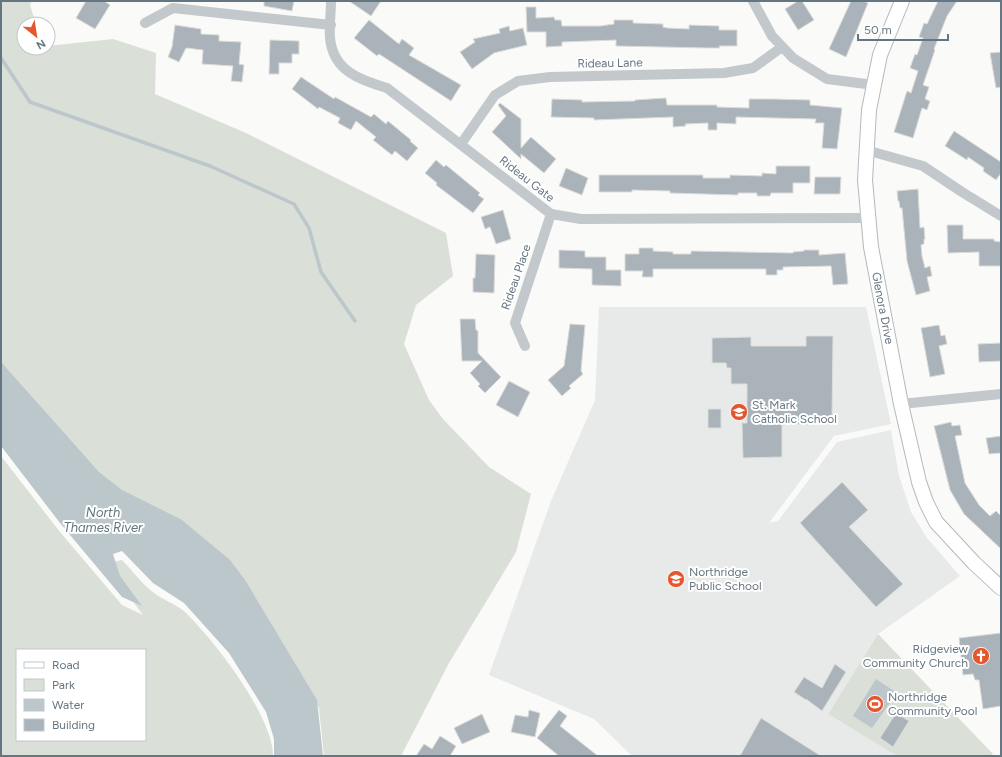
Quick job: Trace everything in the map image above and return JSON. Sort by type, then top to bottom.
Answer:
[{"type":"street","name":"Rideau Gate","points":[[331,1],[332,25],[330,38],[335,60],[359,79],[387,88],[462,144],[551,214],[581,219],[868,218]]},
{"type":"street","points":[[753,1],[772,36],[793,58],[827,79],[874,85]]},
{"type":"street","name":"Glenora Drive","points":[[902,1],[880,55],[869,110],[865,180],[871,247],[901,404],[919,482],[936,522],[974,563],[1001,588]]},
{"type":"street","points":[[145,23],[173,8],[332,25]]},
{"type":"street","name":"Rideau Lane","points":[[462,144],[495,95],[518,81],[550,77],[724,73],[752,68],[782,47]]},
{"type":"street","points":[[866,150],[923,166],[1001,216]]},
{"type":"street","name":"Rideau Place","points":[[525,346],[515,323],[551,214]]},
{"type":"street","points":[[901,404],[1001,394]]},
{"type":"shaded area","points":[[599,307],[866,307],[891,424],[834,436],[769,523],[778,521],[837,442],[891,430],[899,476],[911,512],[927,538],[960,576],[878,634],[828,714],[897,756],[632,756],[594,719],[489,675],[551,501],[595,400]]},
{"type":"green space","points":[[1,1],[32,1],[30,5],[33,16],[16,16],[16,56],[56,56],[56,45],[113,39],[156,53],[155,94],[246,133],[446,233],[453,276],[416,305],[404,344],[429,400],[443,419],[489,467],[531,494],[516,552],[449,663],[401,756],[324,756],[319,708],[247,588],[122,497],[1,368]]},
{"type":"green space","points":[[1,456],[60,532],[122,605],[143,615],[120,584],[113,562],[122,560],[150,589],[185,612],[197,625],[226,659],[253,700],[270,739],[273,756],[1,756]]},
{"type":"green space","points":[[878,634],[993,754],[991,756],[897,756],[828,714]]},
{"type":"water","name":"North Thames River","points":[[1,362],[99,472],[122,490],[182,520],[230,560],[245,580],[317,700],[323,756],[274,756],[274,739],[266,712],[229,653],[184,603],[153,583],[122,551],[113,554],[120,576],[142,606],[122,597],[60,523],[1,446]]},
{"type":"water","name":"Northridge Community Pool","points":[[876,679],[897,693],[872,728],[853,716]]},
{"type":"building","points":[[86,1],[104,1],[110,5],[95,29],[76,18]]},
{"type":"building","points":[[264,1],[294,1],[292,11],[264,6]]},
{"type":"building","points":[[349,1],[381,1],[371,16]]},
{"type":"building","points":[[798,1],[802,1],[814,20],[798,30],[785,9]]},
{"type":"building","points":[[851,1],[863,1],[868,3],[846,57],[829,49]]},
{"type":"building","points":[[938,1],[957,1],[947,16],[934,49],[935,50],[923,85],[929,87],[925,99],[930,101],[927,110],[922,108],[913,138],[894,132],[907,91],[911,93],[918,71],[910,68],[915,54],[917,55],[923,38],[919,37],[924,23],[927,24]]},
{"type":"building","points":[[526,7],[536,7],[536,18],[554,17],[555,20],[561,20],[562,26],[600,26],[614,24],[614,20],[633,20],[633,23],[663,24],[663,27],[667,28],[689,29],[689,25],[719,26],[719,30],[737,30],[737,46],[719,46],[720,48],[708,48],[616,46],[616,40],[562,42],[562,46],[546,47],[546,32],[527,32]]},
{"type":"building","points":[[369,20],[399,44],[402,39],[414,48],[409,55],[461,85],[451,101],[379,54],[377,56],[354,38]]},
{"type":"building","points":[[175,25],[201,29],[201,34],[219,35],[219,41],[241,42],[239,64],[244,65],[242,82],[231,81],[233,66],[202,64],[203,50],[186,48],[179,62],[168,57],[172,47]]},
{"type":"building","points":[[509,26],[510,31],[523,28],[527,45],[494,53],[472,69],[460,52],[475,42],[473,39],[500,33],[499,29]]},
{"type":"building","points":[[270,40],[299,41],[299,54],[292,54],[292,63],[279,63],[279,74],[269,74]]},
{"type":"building","points":[[1001,52],[1001,87],[996,88],[990,53]]},
{"type":"building","points":[[301,77],[334,99],[335,97],[371,117],[374,114],[386,124],[388,121],[411,140],[410,141],[418,148],[407,161],[395,151],[392,155],[373,140],[376,137],[356,121],[351,130],[338,123],[340,118],[319,107],[318,109],[292,89]]},
{"type":"building","points":[[666,98],[667,105],[717,105],[717,107],[749,108],[749,99],[773,99],[810,100],[810,105],[842,108],[837,149],[822,148],[824,123],[815,123],[816,119],[736,117],[736,124],[717,123],[717,130],[708,130],[708,123],[685,124],[686,126],[673,127],[673,117],[594,120],[594,118],[551,117],[552,99],[582,100],[582,102],[635,101]]},
{"type":"building","points":[[500,103],[521,119],[521,148],[531,137],[556,159],[544,173],[521,154],[521,159],[492,132],[506,116],[498,105]]},
{"type":"building","points":[[954,131],[1001,162],[1001,173],[996,180],[983,171],[984,168],[968,157],[967,160],[945,146]]},
{"type":"building","points":[[436,160],[444,167],[446,165],[480,193],[478,195],[484,199],[473,213],[436,185],[437,183],[425,173]]},
{"type":"building","points":[[776,166],[810,166],[810,183],[793,183],[793,193],[771,193],[770,196],[757,196],[757,193],[738,193],[738,195],[670,193],[670,191],[632,190],[632,192],[599,192],[599,175],[703,175],[703,178],[730,178],[730,175],[762,176],[762,173],[776,174]]},
{"type":"building","points":[[566,168],[588,178],[582,195],[559,186]]},
{"type":"building","points":[[815,177],[841,177],[840,194],[814,194]]},
{"type":"building","points":[[918,189],[920,228],[924,227],[925,239],[924,244],[921,245],[922,256],[925,268],[930,266],[932,276],[927,277],[930,291],[916,295],[907,261],[902,208],[900,208],[897,191]]},
{"type":"building","points":[[503,210],[511,239],[496,244],[490,227],[485,229],[481,217]]},
{"type":"building","points":[[947,225],[963,225],[963,239],[994,239],[994,241],[1001,242],[1001,266],[979,266],[979,252],[948,253]]},
{"type":"building","points":[[639,248],[653,248],[653,251],[673,252],[673,254],[691,254],[691,251],[793,253],[804,250],[819,250],[819,255],[845,253],[848,284],[833,285],[831,266],[783,267],[783,270],[777,270],[777,275],[766,275],[766,269],[653,269],[653,277],[642,277],[643,271],[625,271],[625,254],[639,254]]},
{"type":"building","points":[[559,250],[585,251],[585,257],[606,257],[606,270],[621,270],[621,286],[592,285],[592,269],[559,268]]},
{"type":"building","points":[[476,254],[495,255],[494,293],[473,292]]},
{"type":"building","points":[[460,319],[475,319],[476,330],[478,331],[478,353],[501,377],[485,393],[478,386],[480,384],[470,373],[482,361],[462,361]]},
{"type":"building","points":[[570,324],[585,325],[581,371],[583,374],[569,386],[571,388],[562,396],[548,380],[564,366]]},
{"type":"building","points":[[939,325],[941,336],[945,335],[947,344],[939,346],[945,374],[930,377],[921,328]]},
{"type":"building","points":[[806,336],[833,336],[832,418],[820,418],[820,424],[782,424],[782,457],[743,458],[742,423],[747,423],[747,384],[731,384],[731,368],[727,368],[726,363],[712,363],[712,338],[751,337],[751,346],[806,346]]},
{"type":"building","points":[[1001,343],[1001,361],[979,362],[978,344]]},
{"type":"building","points":[[509,381],[530,392],[518,417],[496,405]]},
{"type":"building","points":[[708,409],[721,409],[721,428],[708,428]]},
{"type":"building","points":[[951,422],[952,426],[960,425],[962,435],[955,436],[965,483],[979,505],[990,516],[996,511],[1001,516],[1001,549],[964,514],[950,490],[934,426]]},
{"type":"building","points":[[1001,436],[1001,453],[989,454],[986,438]]},
{"type":"building","points":[[842,482],[868,510],[849,527],[903,584],[876,607],[800,523]]},
{"type":"building","name":"Ridgeview Community Church","points":[[1001,633],[1001,706],[983,709],[979,680],[975,680],[973,674],[963,675],[959,638]]},
{"type":"building","points":[[835,664],[846,672],[822,711],[794,692],[804,677],[822,688]]},
{"type":"building","points":[[529,710],[540,713],[535,737],[511,732],[515,715],[528,717]]},
{"type":"building","points":[[559,710],[567,716],[560,726],[598,756],[559,756],[537,738]]},
{"type":"building","points":[[896,713],[909,721],[893,747],[880,738]]},
{"type":"building","points":[[482,714],[490,732],[462,744],[454,728]]},
{"type":"building","points":[[761,718],[821,756],[740,756]]},
{"type":"building","points":[[440,736],[456,746],[450,756],[416,756],[424,744],[432,749]]},
{"type":"waterway","points":[[1,58],[30,102],[210,166],[294,204],[309,228],[321,272],[355,321]]},
{"type":"place","name":"St. Mark Catholic School","points":[[739,412]]},
{"type":"place","name":"Northridge Public School","points":[[676,579]]},
{"type":"place","name":"Ridgeview Community Church","points":[[981,656]]},
{"type":"place","name":"Northridge Community Pool","points":[[875,704]]}]
